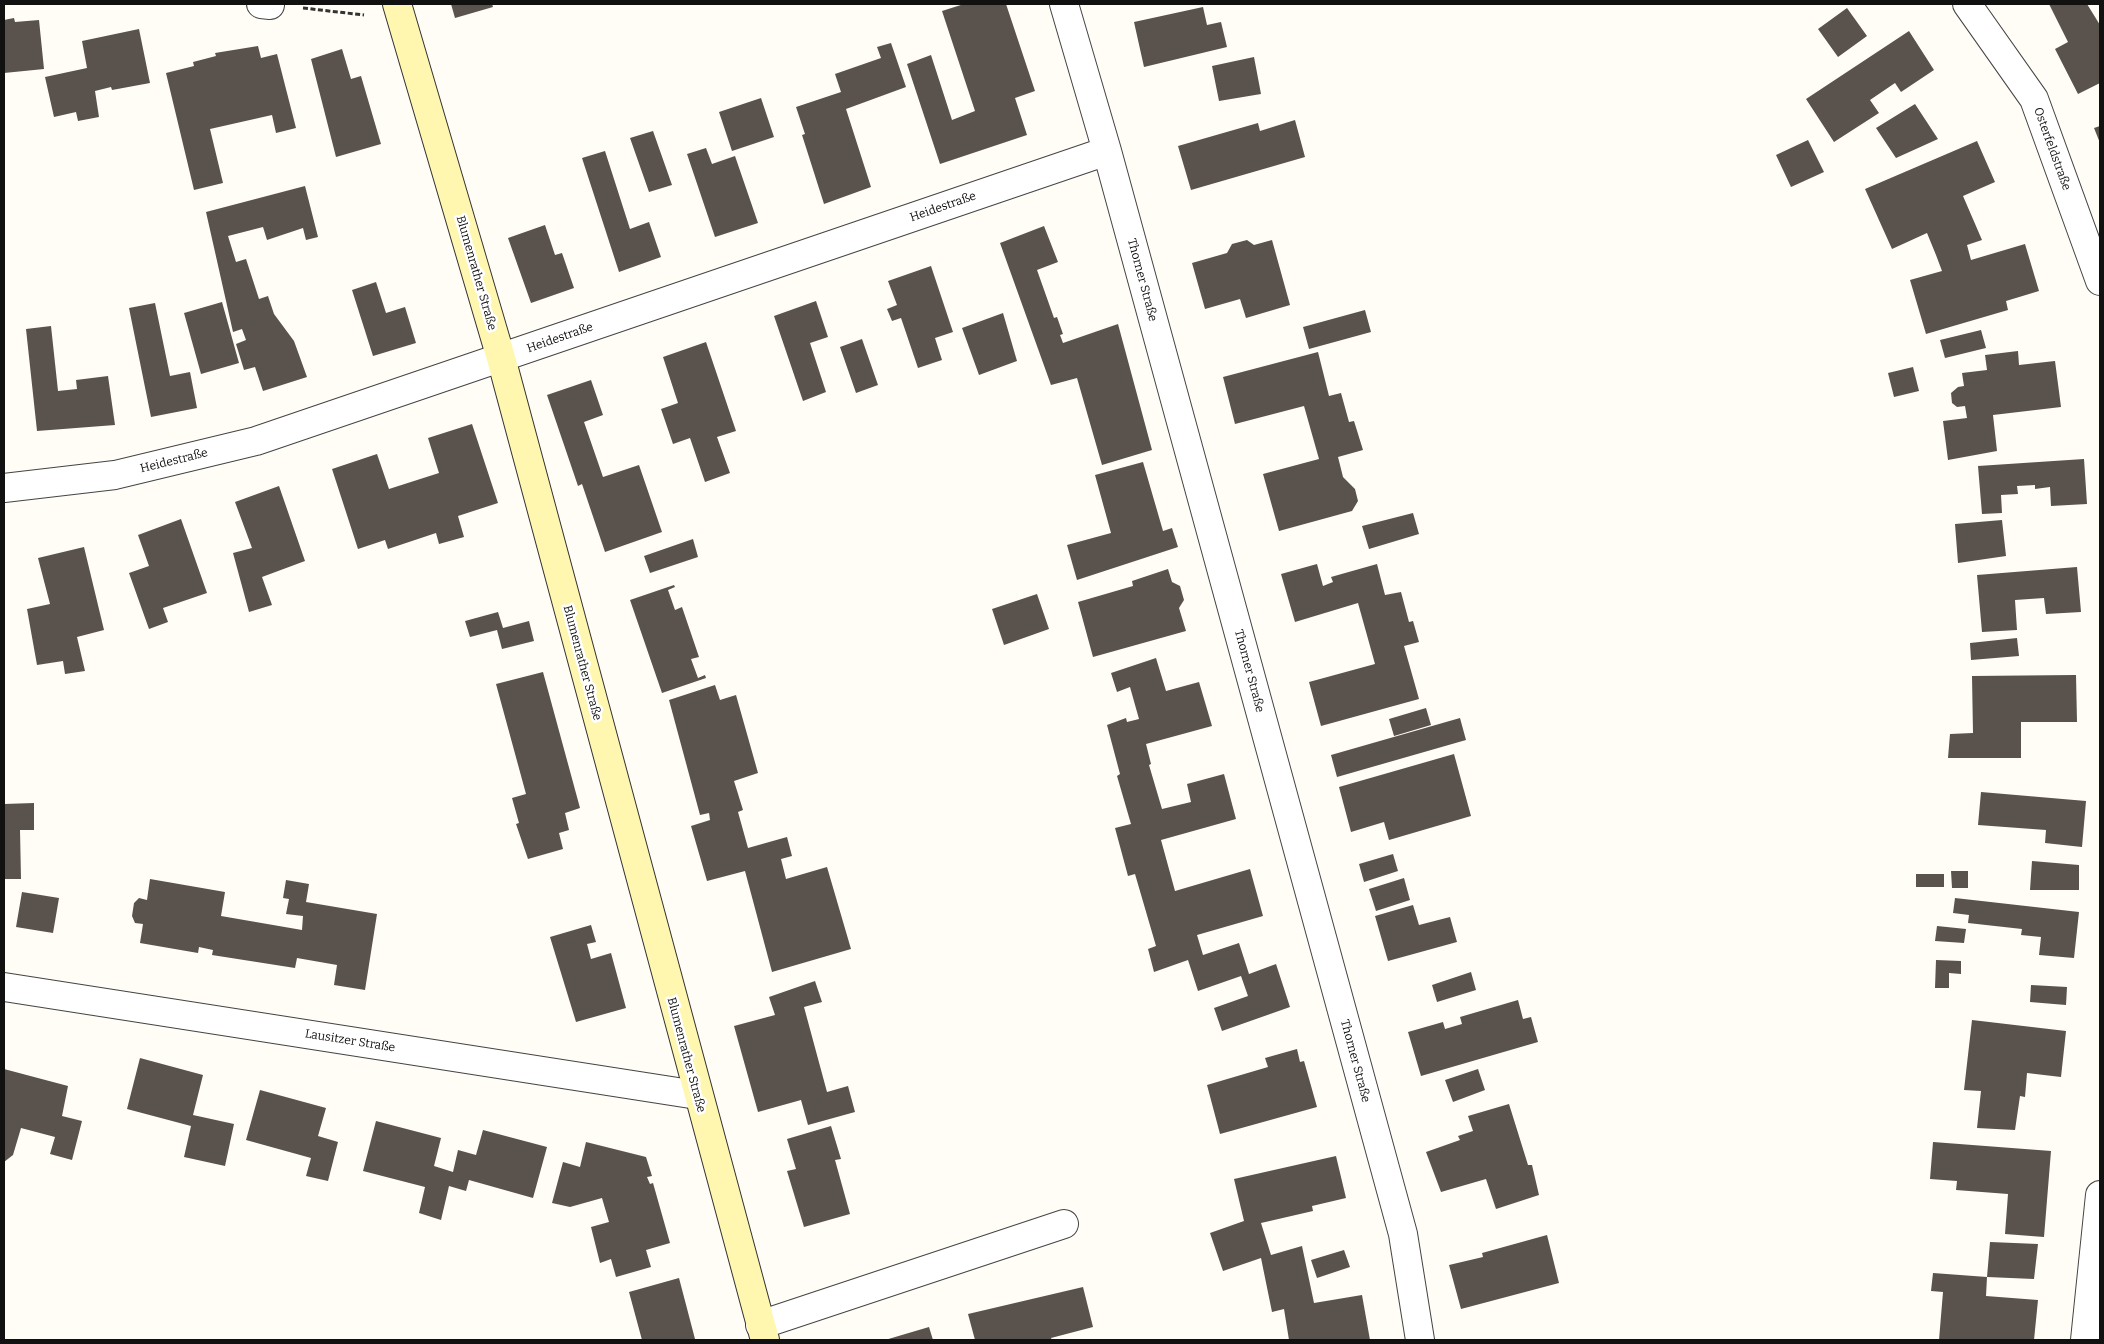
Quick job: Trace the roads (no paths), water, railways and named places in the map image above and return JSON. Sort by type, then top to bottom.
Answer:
[{"type":"street","name":"Thorner Straße","points":[[1064,4],[1107,151],[1402,1234],[1420,1340]]},
{"type":"street","name":"Osterfeldstraße","points":[[1967,4],[2034,99],[2100,280]]},
{"type":"street","name":"Blumenrather Straße","points":[[399,11],[501,358],[762,1333],[1064,1224]]},
{"type":"street","name":"Heidestraße","points":[[4,488],[115,475],[256,441],[1107,151]]},
{"type":"street","name":"Lausitzer Straße","points":[[4,987],[697,1095]]},
{"type":"street","points":[[2085,1340],[2100,1195]]}]
